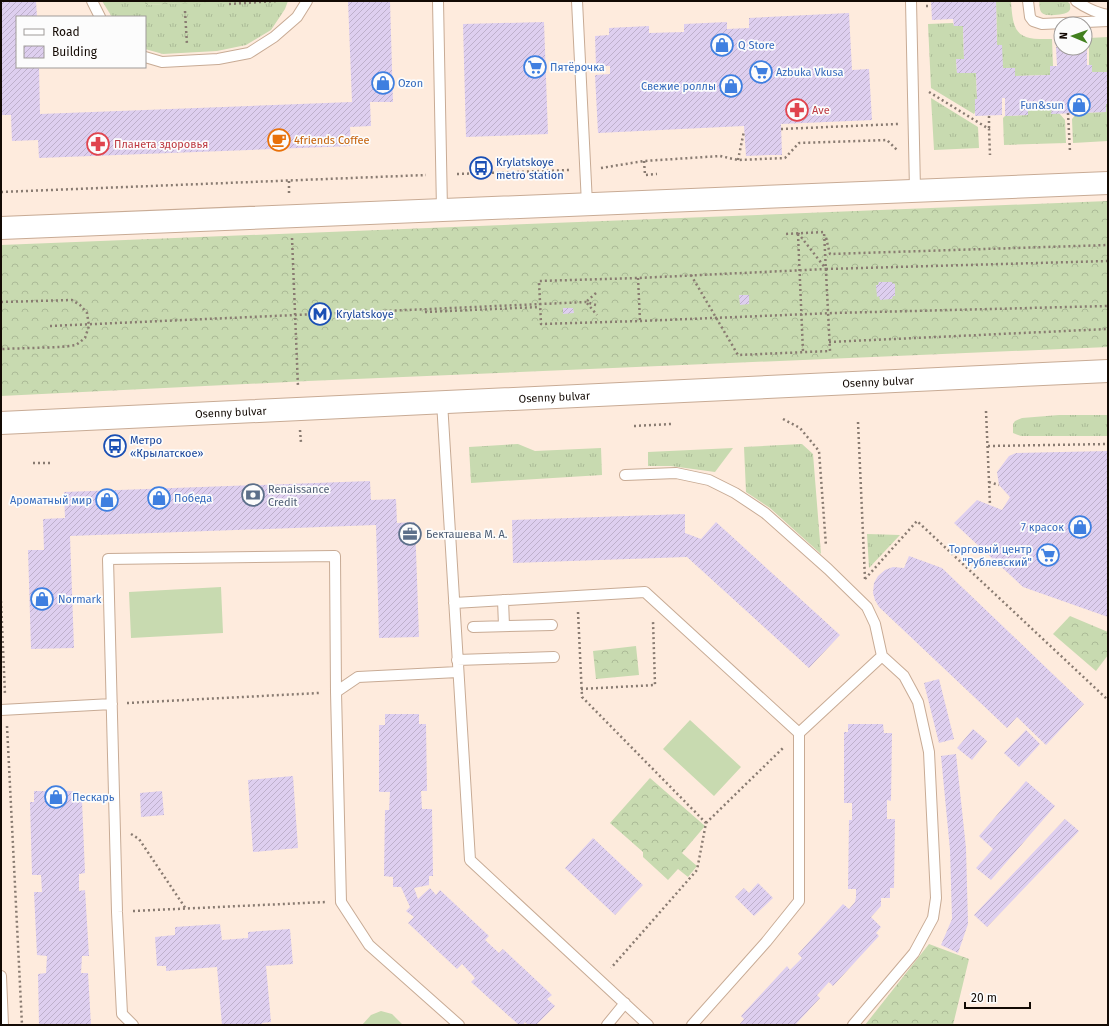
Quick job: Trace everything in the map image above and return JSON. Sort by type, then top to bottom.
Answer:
[{"type":"street","points":[[1,228],[1108,182]]},
{"type":"street","name":"Osenny bulvar","points":[[1,423],[299,408],[1108,372]]},
{"type":"lane","points":[[92,1],[100,16]]},
{"type":"lane","points":[[146,57],[162,62],[188,61],[218,59],[249,53],[274,37],[298,17],[307,1]]},
{"type":"lane","points":[[438,1],[442,210]]},
{"type":"lane","points":[[576,1],[587,204]]},
{"type":"lane","points":[[911,1],[915,190]]},
{"type":"lane","points":[[1028,1],[1030,17],[1037,23],[1108,21]]},
{"type":"lane","points":[[1076,1],[1101,14],[1108,15]]},
{"type":"lane","points":[[442,402],[470,860],[648,1025]]},
{"type":"lane","points":[[625,475],[676,473],[709,480],[735,493],[765,513],[828,569],[867,607],[875,624],[882,656],[904,676],[918,702],[929,752],[936,898],[933,918],[914,953],[853,1025]]},
{"type":"lane","points":[[133,1025],[122,1014],[117,912],[108,559],[335,556],[336,692],[341,902],[369,945],[459,1025]]},
{"type":"lane","points":[[454,603],[645,592],[799,733]]},
{"type":"lane","points":[[503,600],[504,626]]},
{"type":"lane","points":[[473,627],[552,624]]},
{"type":"lane","points":[[457,660],[554,656]]},
{"type":"lane","points":[[692,1025],[766,942],[798,901],[799,733],[882,656]]},
{"type":"lane","points":[[336,692],[358,677],[458,672]]},
{"type":"lane","points":[[4,709],[112,704]]},
{"type":"lane","points":[[1,976],[3,1025]]},
{"type":"lane","points":[[607,1025],[625,1003]]},
{"type":"path","points":[[229,4],[276,1]]},
{"type":"path","points":[[186,11],[188,61]]},
{"type":"path","points":[[927,90],[989,129]]},
{"type":"path","points":[[1068,113],[1070,152]]},
{"type":"path","points":[[989,116],[990,155]]},
{"type":"path","points":[[781,129],[899,124],[899,128]]},
{"type":"path","points":[[738,160],[744,131]]},
{"type":"path","points":[[900,147],[900,153]]},
{"type":"path","points":[[644,160],[645,175],[657,174]]},
{"type":"path","points":[[1,192],[289,181],[301,442]]},
{"type":"path","points":[[785,234],[824,232]]},
{"type":"path","points":[[824,232],[830,254],[1108,245]]},
{"type":"path","points":[[691,275],[738,355],[830,351],[824,232]]},
{"type":"path","points":[[798,233],[826,269]]},
{"type":"path","points":[[798,233],[803,352]]},
{"type":"path","points":[[1108,261],[826,269],[540,281],[540,307],[541,324],[802,314],[1108,306]]},
{"type":"path","points":[[638,278],[640,321]]},
{"type":"path","points":[[586,302],[596,293]]},
{"type":"path","points":[[1,302],[72,300],[80,305],[87,313],[89,326],[85,338],[76,345],[1,349]]},
{"type":"path","points":[[586,302],[597,315]]},
{"type":"path","points":[[50,326],[586,302],[596,305]]},
{"type":"path","points":[[89,326],[540,307]]},
{"type":"path","points":[[829,342],[1108,329]]},
{"type":"path","points":[[986,411],[990,505]]},
{"type":"path","points":[[783,419],[800,428],[819,451],[828,569]]},
{"type":"path","points":[[858,422],[867,607]]},
{"type":"path","points":[[634,426],[671,424]]},
{"type":"path","points":[[988,446],[1108,444]]},
{"type":"path","points":[[33,463],[52,462]]},
{"type":"path","points":[[988,482],[999,485]]},
{"type":"path","points":[[865,578],[917,521],[1108,700]]},
{"type":"path","points":[[577,596],[582,697],[706,823]]},
{"type":"path","points":[[581,689],[655,685],[652,598]]},
{"type":"path","points":[[1,601],[4,709],[22,1025]]},
{"type":"path","points":[[112,704],[336,692]]},
{"type":"path","points":[[600,981],[697,870],[706,823],[788,744]]},
{"type":"path","points":[[115,824],[140,839],[186,909]]},
{"type":"path","points":[[117,912],[341,902]]},
{"type":"green space","points":[[102,1],[145,1],[145,5],[220,1],[288,1],[285,9],[271,30],[246,45],[217,51],[163,54],[146,49],[146,16],[111,16]]},
{"type":"green space","points":[[145,1],[220,1],[220,2],[145,5]]},
{"type":"green space","points":[[996,1],[1011,1],[1013,21],[1020,33],[1032,38],[1052,39],[1053,66],[1050,66],[1050,75],[1015,76],[1003,68],[997,45]]},
{"type":"green space","points":[[1039,1],[1067,1],[1070,4],[1070,9],[1067,12],[1060,14],[1044,14],[1040,10]]},
{"type":"green space","points":[[953,23],[954,26],[963,26],[964,59],[956,59],[957,73],[976,73],[977,99],[975,99],[974,114],[931,88],[928,24]]},
{"type":"green space","points":[[1108,37],[1108,72],[1092,72],[1092,65],[1089,65],[1089,56],[1093,56],[1093,38]]},
{"type":"green space","points":[[931,98],[978,127],[979,148],[934,150]]},
{"type":"green space","points":[[1108,103],[1108,141],[1073,143],[1072,119],[1077,113],[1106,112],[1106,104]]},
{"type":"green space","points":[[1052,108],[1052,113],[1059,113],[1065,120],[1066,143],[1004,145],[1003,118],[1005,116],[1028,115],[1028,109]]},
{"type":"green space","points":[[1108,201],[1108,347],[308,381],[1,396],[1,245]]},
{"type":"green space","points":[[1059,415],[1108,415],[1108,436],[1021,436],[1013,433],[1013,424],[1015,421],[1022,418]]},
{"type":"green space","points":[[518,444],[535,451],[601,448],[602,475],[471,483],[469,447]]},
{"type":"green space","points":[[802,444],[813,454],[821,554],[770,508],[746,492],[744,447]]},
{"type":"green space","points":[[733,448],[715,472],[671,466],[648,466],[648,452]]},
{"type":"green space","points":[[867,534],[900,535],[869,568]]},
{"type":"green space","points":[[221,587],[223,633],[131,638],[129,592]]},
{"type":"green space","points":[[1070,616],[1108,632],[1108,655],[1096,671],[1053,634]]},
{"type":"green space","points":[[636,646],[639,675],[596,679],[593,651]]},
{"type":"green space","points":[[690,720],[741,767],[714,796],[663,749]]},
{"type":"green space","points":[[650,778],[705,826],[682,853],[697,866],[688,877],[678,869],[668,880],[643,857],[643,852],[610,823]]},
{"type":"green space","points":[[929,944],[969,959],[953,1025],[865,1025]]},
{"type":"green space","points":[[381,1011],[392,1014],[403,1025],[362,1025],[371,1015]]},
{"type":"building","points":[[1,1],[36,1],[37,16],[16,16],[16,68],[39,68],[40,114],[352,102],[348,1],[390,1],[393,102],[370,102],[371,126],[350,127],[351,146],[39,158],[38,140],[12,141],[11,115],[1,115]]},
{"type":"building","points":[[931,1],[996,1],[997,45],[1002,45],[1003,68],[1015,68],[1015,76],[1050,75],[1050,66],[1057,66],[1056,56],[1087,56],[1087,65],[1092,65],[1092,72],[1108,72],[1108,103],[1106,104],[1106,112],[1051,114],[1052,108],[1028,109],[1028,115],[1005,116],[1005,98],[1002,98],[1002,115],[975,116],[975,99],[977,99],[976,73],[957,73],[956,59],[964,59],[963,26],[954,26],[953,19],[932,20]]},
{"type":"building","name":"Azbuka Vkusa","points":[[849,13],[852,70],[869,69],[872,120],[781,124],[782,155],[746,156],[744,126],[598,133],[595,75],[610,74],[610,66],[596,66],[595,36],[609,35],[609,28],[649,26],[649,33],[684,32],[684,24],[727,22],[727,29],[749,28],[749,18]]},
{"type":"building","points":[[544,22],[548,134],[466,137],[463,24]]},
{"type":"building","points":[[879,282],[892,282],[895,284],[895,296],[893,296],[892,299],[880,300],[879,296],[877,297],[876,285],[878,285]]},
{"type":"building","points":[[739,295],[749,295],[749,304],[740,305]]},
{"type":"building","points":[[563,308],[573,308],[574,313],[563,314]]},
{"type":"building","name":"Торговый центр \"Рублевский\"","points":[[1108,451],[1108,617],[1023,587],[954,523],[977,500],[1002,510],[1010,497],[999,485],[997,472],[1009,456],[1016,453]]},
{"type":"building","points":[[370,481],[371,500],[396,499],[397,523],[415,522],[419,637],[379,638],[376,525],[70,536],[74,648],[31,649],[28,550],[44,550],[43,519],[65,518],[64,492]]},
{"type":"building","points":[[685,514],[685,533],[701,539],[716,522],[840,635],[809,668],[687,557],[513,563],[512,520]]},
{"type":"building","points":[[909,556],[942,568],[1084,704],[1046,745],[1017,717],[1007,728],[879,607],[873,593],[874,583],[878,576],[885,570],[893,567],[904,568]]},
{"type":"building","points":[[939,679],[954,739],[939,743],[924,683]]},
{"type":"building","points":[[385,714],[419,714],[419,724],[426,724],[427,791],[421,791],[422,809],[432,809],[433,876],[429,876],[429,885],[414,888],[418,899],[430,888],[436,895],[440,890],[489,936],[485,940],[499,953],[503,949],[552,995],[547,999],[555,1006],[536,1025],[528,1025],[525,1022],[523,1025],[519,1025],[471,982],[475,978],[462,964],[457,969],[408,923],[414,917],[406,911],[410,907],[401,887],[393,887],[393,877],[384,876],[385,810],[389,810],[390,792],[379,792],[379,725],[385,725]]},
{"type":"building","points":[[848,724],[883,724],[884,733],[892,733],[891,801],[887,800],[887,819],[895,819],[894,888],[890,888],[890,898],[881,898],[881,906],[871,917],[881,927],[876,933],[879,936],[833,986],[829,982],[817,995],[820,998],[795,1025],[739,1025],[744,1019],[741,1016],[787,966],[790,970],[802,958],[798,954],[843,904],[849,909],[855,902],[856,889],[848,889],[849,820],[852,820],[852,803],[844,803],[844,732],[848,732]]},
{"type":"building","points":[[973,729],[987,741],[972,760],[957,748]]},
{"type":"building","points":[[1026,730],[1040,744],[1019,767],[1004,753]]},
{"type":"building","points":[[956,754],[966,848],[968,924],[958,953],[941,945],[952,919],[950,850],[941,756]]},
{"type":"building","points":[[293,776],[298,848],[253,852],[248,780]]},
{"type":"building","points":[[1026,781],[1055,806],[991,880],[976,868],[993,849],[979,836]]},
{"type":"building","points":[[34,791],[76,791],[76,801],[82,801],[85,873],[79,874],[79,891],[85,890],[89,956],[82,956],[81,973],[88,973],[91,1025],[39,1025],[38,974],[46,973],[47,956],[37,955],[34,892],[42,892],[41,875],[32,875],[30,802],[34,802]]},
{"type":"building","points":[[162,791],[164,815],[141,817],[140,793]]},
{"type":"building","points":[[1065,819],[1079,831],[987,927],[974,915]]},
{"type":"building","points":[[593,838],[643,885],[615,915],[565,868]]},
{"type":"building","points":[[758,883],[773,898],[754,916],[735,897],[744,888],[749,893]]},
{"type":"building","points":[[220,924],[222,940],[248,938],[248,932],[290,929],[293,964],[266,966],[271,1022],[262,1023],[262,1025],[222,1025],[217,967],[166,971],[166,966],[157,966],[155,937],[175,935],[175,927]]},
{"type":"place","name":"Q Store","points":[[722,45]]},
{"type":"place","name":"Пятёрочка","points":[[535,67]]},
{"type":"place","name":"Azbuka Vkusa","points":[[761,72]]},
{"type":"place","name":"Ozon","points":[[383,83]]},
{"type":"place","name":"Свежие роллы","points":[[731,86]]},
{"type":"place","name":"Fun&sun","points":[[1079,105]]},
{"type":"place","name":"Ave","points":[[797,110]]},
{"type":"place","name":"4friends Coffee","points":[[279,140]]},
{"type":"place","name":"Планета здоровья","points":[[98,144]]},
{"type":"place","name":"Krylatskoye metro station","points":[[481,168]]},
{"type":"place","name":"Krylatskoye","points":[[320,314]]},
{"type":"place","name":"Метро «Крылатское»","points":[[115,446]]},
{"type":"place","name":"Renaissance Credit","points":[[253,495]]},
{"type":"place","name":"Победа","points":[[159,498]]},
{"type":"place","name":"Ароматный мир","points":[[107,500]]},
{"type":"place","name":"7 красок","points":[[1080,527]]},
{"type":"place","name":"Бекташева М. А.","points":[[410,534]]},
{"type":"place","name":"Торговый центр \"Рублевский\"","points":[[1048,555]]},
{"type":"place","name":"Normark","points":[[42,599]]},
{"type":"place","name":"Пескарь","points":[[56,797]]}]
